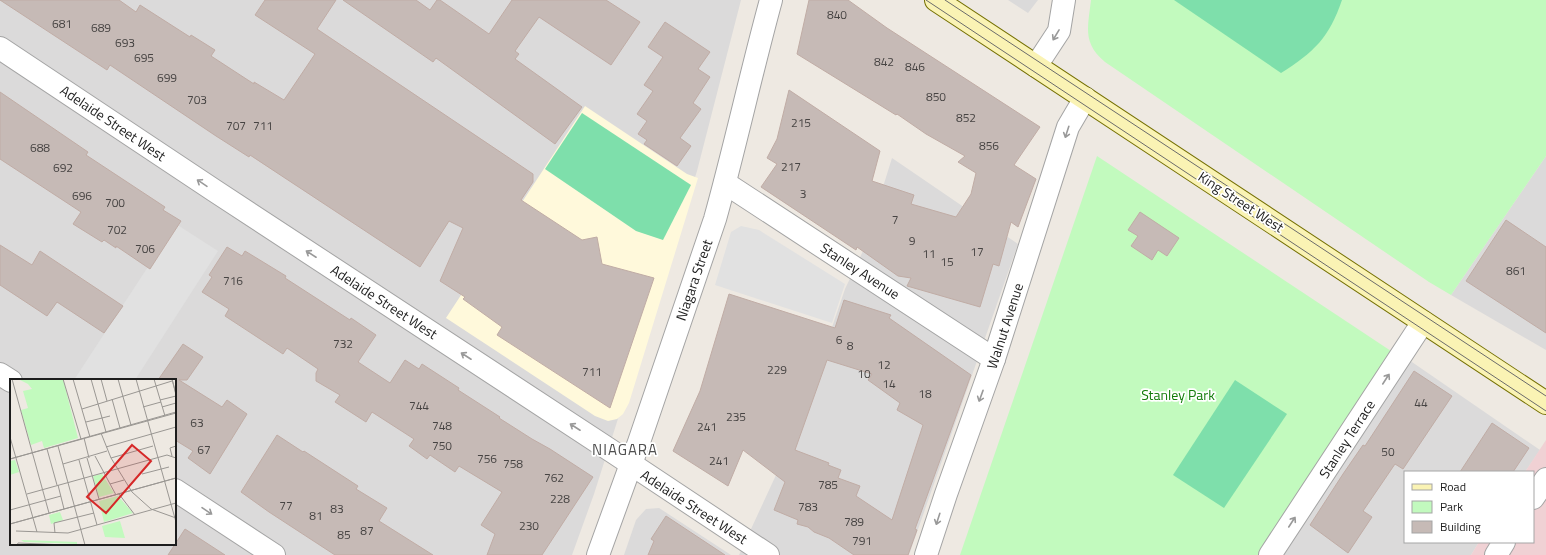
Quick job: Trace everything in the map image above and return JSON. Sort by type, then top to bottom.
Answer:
[{"type":"main road","name":"King Street West","points":[[936,0],[1546,403]]},
{"type":"street","name":"Niagara Street","points":[[598,555],[631,465],[712,226],[725,183],[771,0]]},
{"type":"street","points":[[1036,66],[1059,31],[1064,0]]},
{"type":"street","name":"Adelaide Street West","points":[[0,48],[202,183],[768,555]]},
{"type":"street","name":"Walnut Avenue","points":[[926,555],[994,359],[1068,127],[1085,98]]},
{"type":"street","name":"Stanley Avenue","points":[[725,183],[994,359]]},
{"type":"street","name":"Stanley Terrace","points":[[1270,555],[1423,322]]},
{"type":"street","points":[[0,374],[10,380]]},
{"type":"street","points":[[1534,497],[1546,479]]},
{"type":"street","points":[[176,491],[274,555]]},
{"type":"street","points":[[1496,555],[1503,543]]},
{"type":"shaded area","points":[[0,0],[741,0],[697,171],[594,494],[572,555],[0,555]]},
{"type":"shaded area","points":[[1008,0],[1038,0],[1028,13]]},
{"type":"shaded area","points":[[585,106],[687,174],[698,178],[629,403],[623,414],[617,419],[608,421],[595,416],[446,318]]},
{"type":"shaded area","points":[[1546,156],[1546,350],[1451,295]]},
{"type":"shaded area","points":[[892,158],[1018,244],[909,555],[739,555],[776,475],[798,417],[805,422],[833,342],[828,339],[845,289],[863,251]]},
{"type":"shaded area","points":[[176,224],[218,251],[136,379],[75,379]]},
{"type":"shaded area","points":[[741,226],[759,230],[845,284],[832,323],[715,285],[731,232]]},
{"type":"shaded area","points":[[1409,360],[1540,450],[1526,471],[1404,471],[1404,543],[1478,543],[1471,555],[1280,555]]},
{"type":"shaded area","points":[[1546,440],[1546,555],[1471,555],[1478,543],[1534,543],[1534,471],[1526,471]]},
{"type":"shaded area","points":[[659,508],[731,555],[624,555],[636,520],[646,509]]},
{"type":"green space","points":[[1091,0],[1546,0],[1546,156],[1451,295],[1429,282],[1105,62],[1093,48],[1088,34]]},
{"type":"green space","points":[[1174,0],[1342,0],[1332,24],[1319,43],[1303,58],[1281,73]]},
{"type":"green space","points":[[582,113],[691,185],[663,240],[636,231],[545,169]]},
{"type":"green space","name":"Stanley Park","points":[[1097,156],[1391,351],[1258,555],[960,555]]},
{"type":"green space","points":[[1235,380],[1287,414],[1224,508],[1173,475]]},
{"type":"building","points":[[0,0],[119,0],[136,12],[140,5],[190,37],[191,35],[215,50],[211,56],[254,84],[254,82],[284,100],[315,54],[255,15],[265,0],[336,0],[317,29],[533,174],[533,182],[521,200],[582,240],[597,237],[602,264],[654,278],[610,408],[497,335],[502,327],[463,299],[465,297],[440,281],[463,228],[449,221],[420,267],[250,155],[249,157],[216,136],[110,65],[107,70]]},
{"type":"building","points":[[343,0],[416,0],[430,10],[437,0],[440,0],[489,34],[512,0],[606,0],[640,22],[611,65],[539,17],[515,51],[519,54],[515,59],[582,107],[555,144],[436,58],[433,62]]},
{"type":"building","points":[[809,0],[848,0],[887,28],[1040,127],[1014,165],[1036,179],[1018,227],[1011,222],[999,266],[993,264],[980,307],[907,286],[911,278],[898,276],[857,247],[856,250],[761,187],[777,164],[767,158],[777,139],[789,90],[880,151],[872,181],[914,195],[911,204],[956,217],[971,194],[976,173],[958,162],[965,156],[926,134],[897,114],[896,115],[797,54]]},
{"type":"building","points":[[665,22],[710,52],[698,69],[710,77],[693,103],[701,109],[680,138],[691,146],[677,166],[644,144],[647,140],[638,134],[647,121],[637,114],[653,91],[644,85],[663,57],[648,47]]},
{"type":"building","points":[[0,92],[88,152],[86,155],[165,207],[163,210],[181,221],[150,269],[116,246],[116,248],[104,240],[102,242],[73,224],[81,212],[0,159]]},
{"type":"building","points":[[1140,212],[1179,238],[1167,256],[1158,250],[1152,260],[1131,246],[1138,236],[1128,230]]},
{"type":"building","points":[[1506,220],[1546,247],[1546,333],[1466,281]]},
{"type":"building","points":[[0,245],[32,265],[40,251],[123,306],[104,333],[57,302],[47,316],[0,285]]},
{"type":"building","points":[[227,247],[242,256],[245,251],[286,276],[285,278],[350,320],[351,318],[376,335],[358,362],[390,383],[405,360],[419,369],[422,364],[459,388],[458,390],[500,417],[499,418],[593,477],[542,555],[487,555],[495,534],[481,525],[502,492],[459,466],[455,472],[430,455],[427,459],[409,446],[414,439],[372,412],[366,422],[335,402],[340,395],[316,381],[316,373],[318,369],[287,348],[283,354],[225,316],[229,309],[202,292],[212,277],[209,275]]},
{"type":"building","points":[[729,294],[835,328],[844,300],[891,315],[889,318],[971,375],[915,529],[917,530],[908,555],[854,555],[829,538],[814,532],[808,527],[797,524],[798,520],[774,510],[785,482],[743,450],[728,486],[673,451],[700,391]],"holes":[[[827,360],[872,374],[868,380],[900,403],[897,410],[923,425],[892,520],[856,496],[860,486],[838,478],[841,470],[828,465],[829,463],[795,450]]]},
{"type":"building","points":[[183,344],[203,357],[187,380],[179,380],[222,407],[227,400],[247,414],[210,474],[188,458],[193,451],[176,441],[176,379],[159,379]]},
{"type":"building","points":[[1414,371],[1452,396],[1403,469],[1395,464],[1363,511],[1372,517],[1348,553],[1310,525],[1363,445],[1365,446]]},
{"type":"building","points":[[1492,423],[1529,448],[1514,471],[1461,471]]},
{"type":"building","points":[[277,435],[358,486],[356,489],[387,508],[379,521],[433,555],[335,555],[241,492]]},
{"type":"building","points":[[666,516],[725,555],[648,555],[654,541],[651,539]]},
{"type":"building","points":[[185,529],[225,555],[168,555],[176,545]]},
{"type":"tram line","points":[[926,0],[1546,411]]},
{"type":"tram line","points":[[945,0],[1546,396]]},
{"type":"district","name":"NIAGARA","points":[[625,450]]}]
